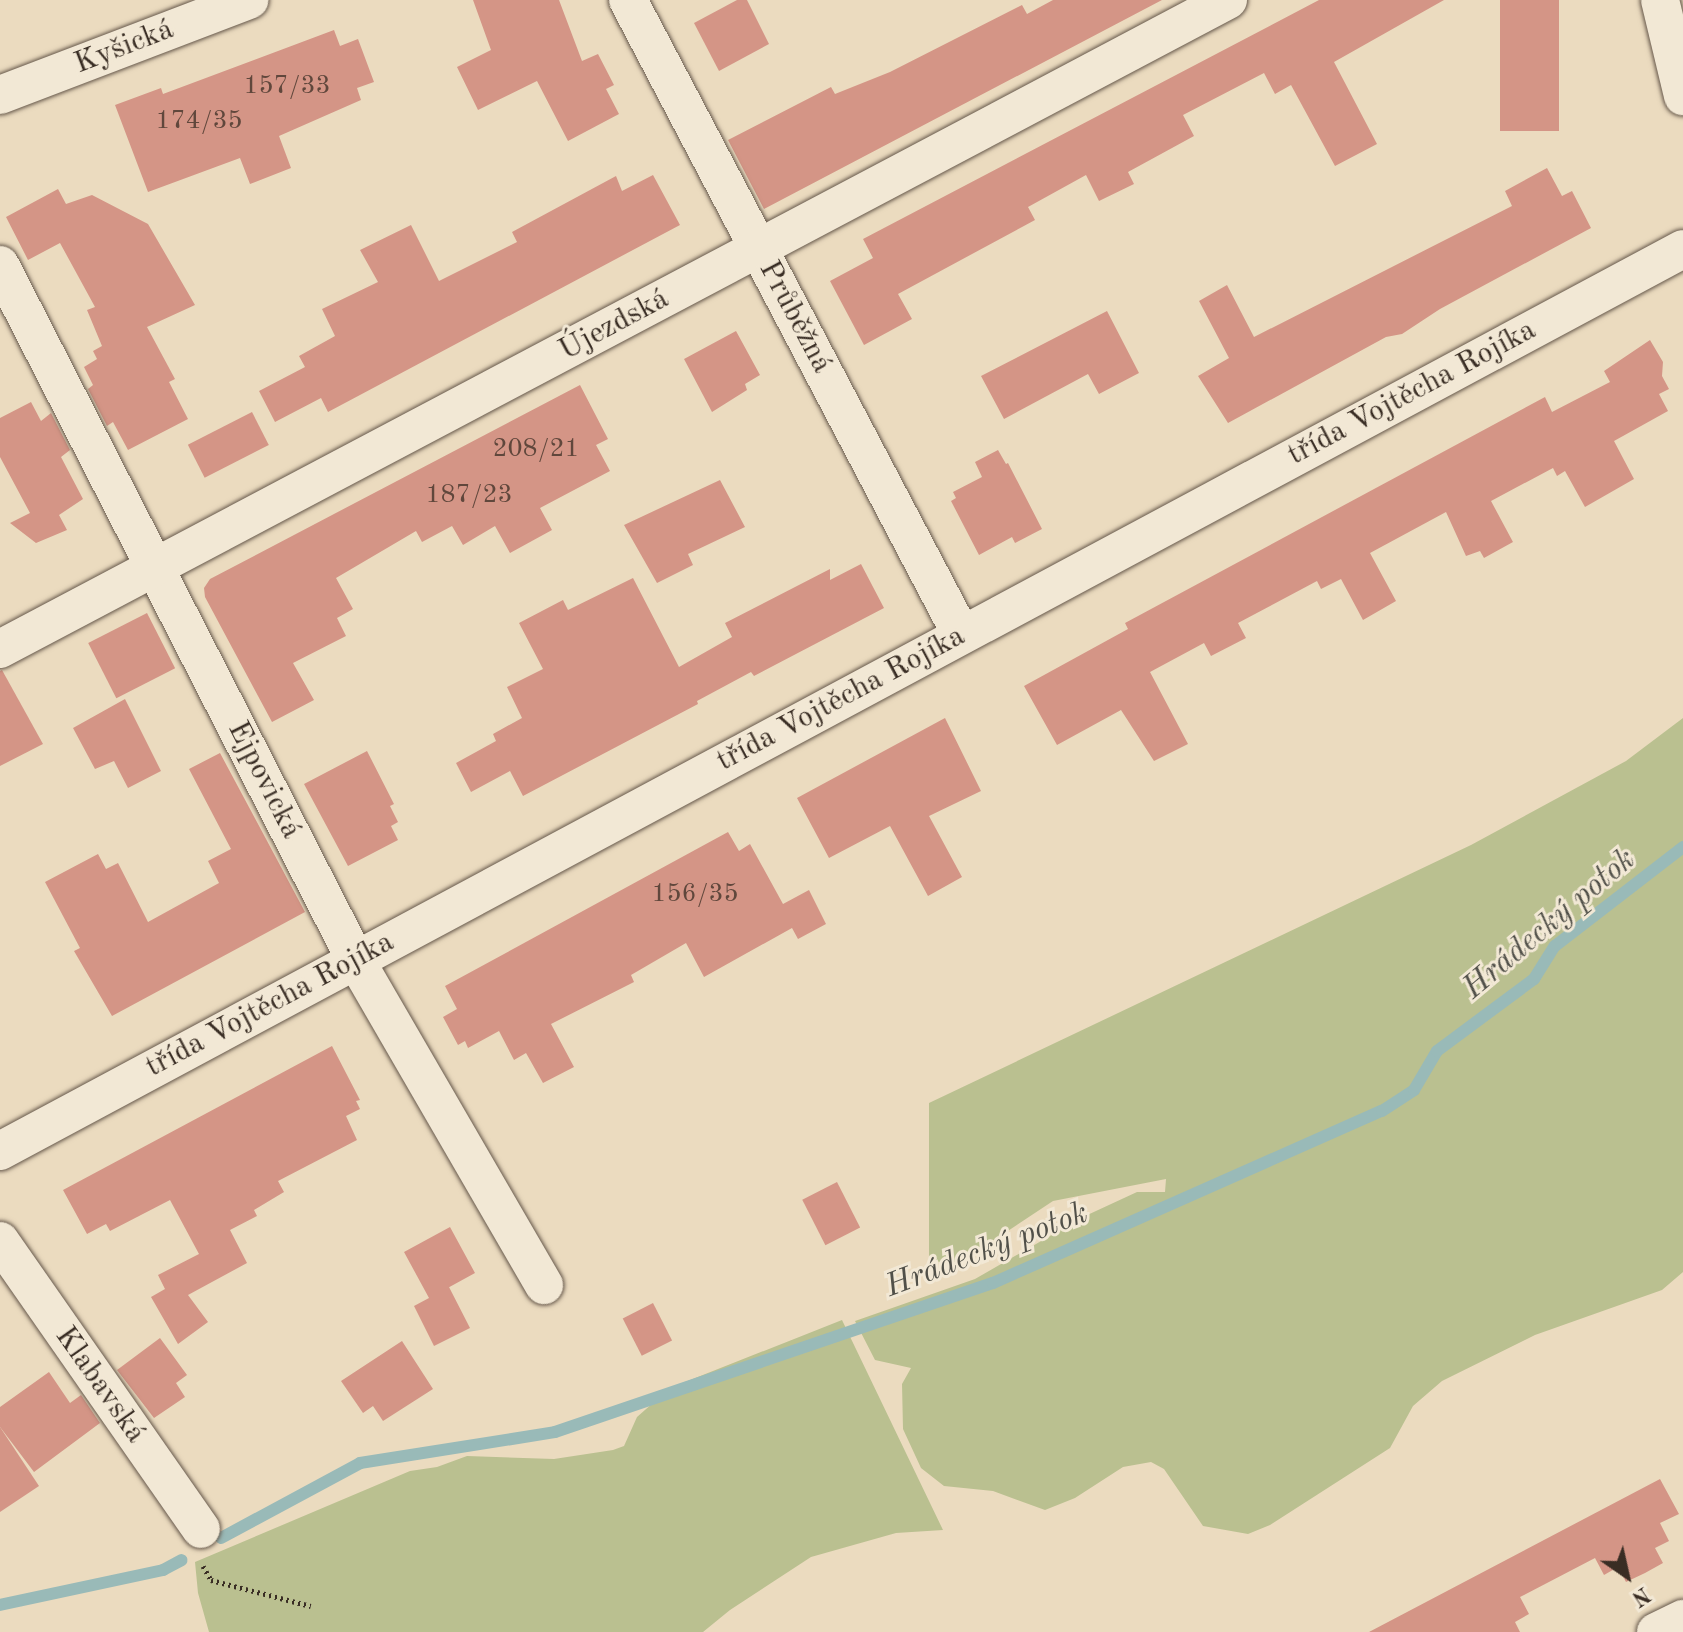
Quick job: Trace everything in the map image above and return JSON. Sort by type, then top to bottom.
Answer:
[{"type":"street","name":"Kyšická","points":[[0,95],[249,0]]},
{"type":"street","name":"Průběžná","points":[[628,0],[961,634]]},
{"type":"street","name":"Újezdská","points":[[0,649],[1228,0]]},
{"type":"street","points":[[1660,0],[1683,96]]},
{"type":"street","name":"třída Vojtěcha Rojíka","points":[[0,1151],[1683,249]]},
{"type":"street","name":"Ejpovická","points":[[0,265],[355,959],[544,1285]]},
{"type":"street","name":"Klabavská","points":[[0,1241],[201,1529]]},
{"type":"street","points":[[1656,1632],[1683,1619]]},
{"type":"path","points":[[201,1529],[202,1565],[211,1580],[311,1606]]},
{"type":"green space","points":[[1683,718],[1683,1272],[1662,1290],[1535,1335],[1442,1381],[1413,1406],[1390,1448],[1270,1525],[1248,1534],[1203,1526],[1164,1469],[1151,1462],[1123,1467],[1075,1498],[1045,1510],[993,1491],[944,1486],[921,1468],[903,1429],[902,1384],[911,1368],[875,1360],[855,1321],[975,1279],[1083,1217],[1137,1192],[1165,1192],[1166,1179],[1053,1201],[952,1268],[929,1257],[929,1103],[1471,845],[1626,761]]},
{"type":"green space","points":[[842,1320],[943,1530],[896,1533],[811,1557],[730,1610],[703,1632],[209,1632],[198,1593],[195,1562],[410,1471],[437,1467],[467,1456],[554,1459],[624,1446],[637,1417],[670,1388]]},
{"type":"building","points":[[473,0],[559,0],[582,61],[598,54],[614,85],[606,89],[619,114],[568,141],[537,81],[478,110],[457,67],[491,50]]},
{"type":"building","points":[[737,0],[747,0],[769,44],[719,71],[694,23]]},
{"type":"building","points":[[1053,0],[1162,0],[764,209],[728,140],[831,87],[835,94],[890,72],[1022,5],[1027,14]]},
{"type":"building","points":[[1319,0],[1444,0],[1334,62],[1377,144],[1335,166],[1291,85],[1275,94],[1264,73],[1183,115],[1194,136],[1128,172],[1134,184],[1099,201],[1086,175],[1028,207],[1035,220],[898,294],[912,319],[864,345],[830,281],[873,258],[863,239]]},
{"type":"building","points":[[1500,0],[1559,0],[1559,131],[1500,131]]},
{"type":"building","points":[[334,30],[340,46],[358,39],[374,82],[357,88],[361,100],[279,136],[291,168],[250,184],[240,158],[148,192],[115,105],[161,88],[163,94]]},
{"type":"building","points":[[1547,168],[1562,196],[1572,191],[1591,228],[1440,309],[1402,334],[1386,337],[1228,423],[1198,376],[1229,358],[1199,301],[1227,285],[1254,337],[1512,206],[1505,191]]},
{"type":"building","points":[[653,175],[680,225],[328,412],[321,398],[275,422],[259,391],[305,367],[299,356],[335,336],[322,309],[378,282],[360,250],[411,225],[439,281],[517,242],[512,232],[616,176],[622,191]]},
{"type":"building","points":[[58,189],[66,204],[92,195],[148,224],[195,305],[147,327],[175,379],[169,382],[188,419],[128,450],[113,422],[107,426],[88,389],[93,385],[84,367],[97,359],[93,351],[102,346],[87,310],[95,307],[60,243],[28,260],[6,217]]},
{"type":"building","points":[[1107,311],[1139,373],[1099,394],[1088,374],[1004,419],[981,376]]},
{"type":"building","points":[[736,331],[760,375],[745,384],[747,390],[712,412],[684,359]]},
{"type":"building","points":[[1650,340],[1663,362],[1662,376],[1669,389],[1659,394],[1668,411],[1614,441],[1634,479],[1585,507],[1565,471],[1557,476],[1553,468],[1491,501],[1513,542],[1484,558],[1480,551],[1466,556],[1446,512],[1370,553],[1396,601],[1363,620],[1341,579],[1321,589],[1317,581],[1238,623],[1246,638],[1211,656],[1204,643],[1150,672],[1188,744],[1154,761],[1121,710],[1057,745],[1024,686],[1128,629],[1125,623],[1545,397],[1552,412],[1610,382],[1604,371]]},
{"type":"building","points":[[580,385],[608,439],[596,445],[610,471],[540,508],[552,530],[510,553],[495,526],[463,545],[452,526],[422,542],[416,531],[336,578],[353,609],[337,618],[346,636],[293,663],[314,700],[272,722],[205,597],[204,588],[210,579]]},
{"type":"building","points":[[31,402],[41,421],[51,413],[70,450],[61,457],[83,499],[59,515],[67,530],[36,543],[10,523],[30,513],[0,457],[0,418]]},
{"type":"building","points":[[252,412],[269,445],[205,478],[188,445]]},
{"type":"building","points":[[998,450],[1008,463],[1042,529],[1015,543],[1012,537],[979,555],[951,501],[956,498],[953,492],[982,477],[975,462]]},
{"type":"building","points":[[720,480],[745,527],[688,554],[693,565],[657,583],[624,525]]},
{"type":"building","points":[[861,564],[884,608],[754,676],[751,672],[697,701],[698,704],[523,796],[510,771],[471,792],[456,763],[496,741],[493,734],[522,718],[507,687],[543,669],[519,623],[563,600],[568,610],[633,578],[679,667],[732,637],[725,623],[830,569],[830,580]]},
{"type":"building","points":[[147,613],[175,668],[116,698],[88,643]]},
{"type":"building","points":[[0,671],[43,744],[0,766]]},
{"type":"building","points":[[125,699],[161,771],[128,788],[114,761],[95,769],[73,728]]},
{"type":"building","points":[[945,718],[981,791],[929,816],[962,877],[928,896],[890,826],[829,858],[797,798]]},
{"type":"building","points":[[367,751],[394,804],[390,806],[398,822],[391,826],[398,840],[348,866],[304,784]]},
{"type":"building","points":[[220,753],[305,912],[112,1016],[74,951],[80,948],[45,882],[98,854],[106,869],[118,863],[148,922],[219,883],[208,861],[231,849],[189,769]]},
{"type":"building","points":[[728,832],[739,851],[750,844],[783,904],[809,890],[826,924],[798,939],[792,928],[704,977],[686,943],[631,975],[634,982],[551,1024],[574,1067],[543,1083],[526,1053],[514,1060],[499,1031],[468,1048],[465,1041],[458,1045],[443,1017],[457,1009],[445,986]]},
{"type":"building","points":[[332,1046],[360,1100],[356,1101],[360,1109],[346,1116],[357,1140],[278,1181],[284,1192],[254,1210],[257,1216],[230,1230],[247,1263],[188,1295],[208,1322],[178,1344],[151,1297],[165,1289],[158,1275],[199,1254],[170,1200],[110,1231],[106,1224],[87,1234],[63,1190]]},
{"type":"building","points":[[837,1182],[860,1227],[825,1245],[802,1200]]},
{"type":"building","points":[[450,1227],[475,1273],[449,1287],[470,1328],[434,1346],[414,1306],[429,1298],[404,1252]]},
{"type":"building","points":[[653,1303],[672,1340],[642,1356],[623,1318]]},
{"type":"building","points":[[160,1338],[187,1375],[176,1383],[185,1397],[154,1418],[117,1370]]},
{"type":"building","points":[[402,1341],[433,1389],[383,1421],[373,1406],[363,1413],[341,1381]]},
{"type":"building","points":[[49,1372],[70,1403],[81,1395],[100,1423],[34,1472],[0,1427],[0,1407]]},
{"type":"building","points":[[0,1427],[39,1486],[0,1512]]},
{"type":"building","points":[[1660,1479],[1679,1514],[1660,1523],[1669,1541],[1655,1548],[1663,1563],[1645,1573],[1626,1582],[1618,1567],[1604,1575],[1595,1558],[1520,1597],[1529,1614],[1515,1622],[1520,1632],[1369,1632]]},
{"type":"waterway","name":"Hrádecký potok","points":[[221,1538],[360,1463],[555,1432],[993,1283],[1382,1111],[1414,1090],[1437,1051],[1534,979],[1555,946],[1683,847]]},
{"type":"waterway","name":"Hrádecký potok","points":[[0,1605],[163,1570],[182,1560]]}]
